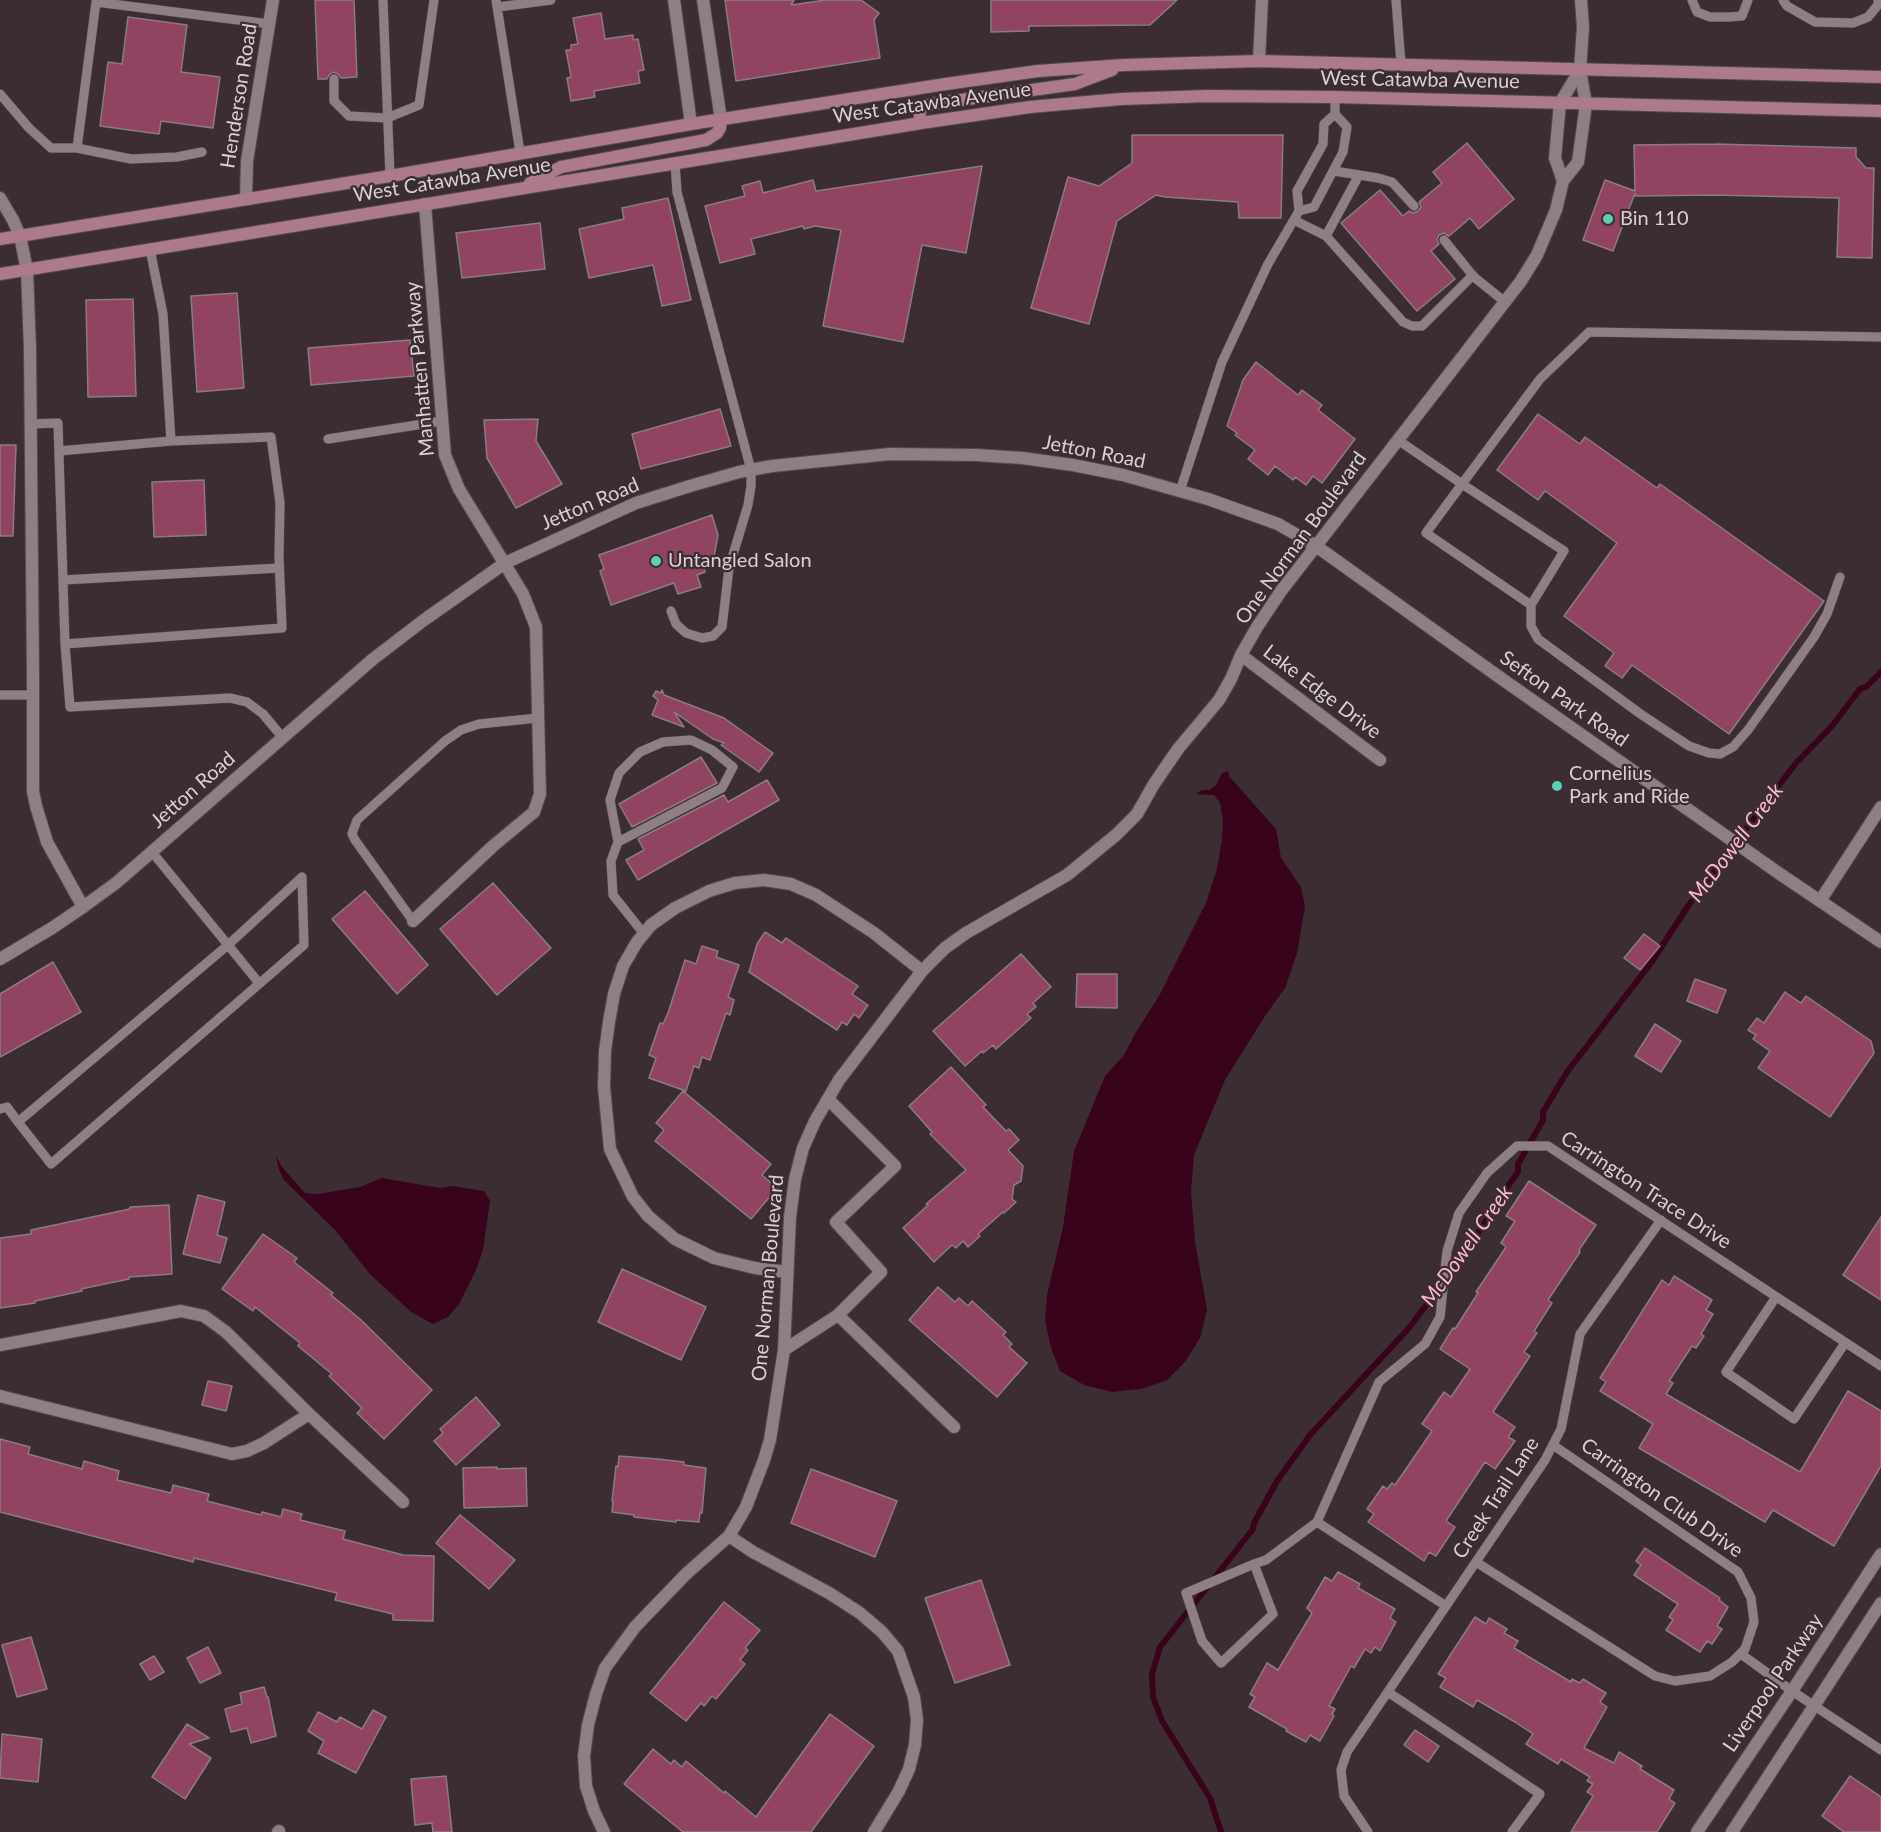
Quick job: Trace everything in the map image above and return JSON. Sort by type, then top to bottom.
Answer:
[{"type":"main road","name":"West Catawba Avenue","points":[[0,239],[390,176],[691,124],[958,82],[1038,72],[1124,65],[1259,61],[1881,77]]},
{"type":"main road","points":[[921,123],[919,111],[924,106],[1075,84],[1124,65]]},
{"type":"main road","name":"West Catawba Avenue","points":[[0,274],[921,123],[1030,107],[1121,99],[1207,96],[1335,97],[1881,111]]},
{"type":"main road","points":[[518,188],[561,167],[706,140],[717,133],[721,120]]},
{"type":"street","name":"Henderson Road","points":[[246,198],[247,161],[273,0]]},
{"type":"street","points":[[674,0],[691,124]]},
{"type":"street","points":[[703,0],[721,120]]},
{"type":"street","points":[[1259,61],[1262,0]]},
{"type":"street","name":"One Norman Boulevard","points":[[604,1832],[586,1786],[584,1756],[588,1725],[605,1668],[634,1627],[686,1574],[729,1536],[746,1507],[767,1450],[784,1350],[790,1217],[795,1179],[803,1148],[815,1121],[839,1080],[922,971],[945,948],[966,933],[1067,875],[1109,841],[1137,814],[1178,749],[1219,700],[1241,655],[1281,591],[1521,281],[1537,255],[1556,210],[1563,181],[1578,162],[1586,104],[1580,70],[1583,27],[1581,0]]},
{"type":"street","name":"One Norman Boulevard","points":[[1563,181],[1555,158],[1560,103],[1580,70]]},
{"type":"street","points":[[0,198],[14,220],[27,270],[33,791],[47,842],[83,907]]},
{"type":"street","name":"Manhatten Parkway","points":[[413,921],[493,846],[534,812],[540,794],[536,627],[523,594],[459,489],[445,455],[425,204]]},
{"type":"street","name":"Jetton Road","points":[[0,959],[83,907],[152,852],[374,659],[423,620],[505,563],[636,503],[690,486],[772,466],[859,456],[976,455],[1022,458],[1123,475],[1180,491],[1278,524],[1316,546]]},
{"type":"street","name":"Sefton Park Road","points":[[1316,546],[1502,679],[1881,942]]},
{"type":"street","name":"Lake Edge Drive","points":[[1241,655],[1380,760]]},
{"type":"street","points":[[1820,901],[1881,807]]},
{"type":"street","points":[[787,1272],[755,1268],[714,1258],[675,1239],[648,1216],[633,1197],[610,1149],[604,1087],[609,1022],[614,994],[623,966],[637,942],[651,925],[675,908],[709,891],[735,883],[764,880],[791,884],[816,894],[874,933],[922,971]]},
{"type":"street","points":[[784,1350],[838,1315],[881,1272],[836,1222],[895,1166],[828,1099]]},
{"type":"street","points":[[0,1345],[181,1311],[204,1316],[226,1332],[403,1502]]},
{"type":"street","points":[[838,1315],[954,1427]]},
{"type":"street","points":[[0,1396],[232,1454],[247,1451],[264,1443],[309,1414]]},
{"type":"street","points":[[729,1536],[860,1613],[882,1632],[898,1651],[914,1697],[917,1720],[915,1744],[902,1784],[874,1832]]},
{"type":"street","name":"Liverpool Parkway","points":[[1697,1832],[1880,1560]]},
{"type":"street","points":[[1732,1832],[1881,1604]]},
{"type":"lane","points":[[383,0],[390,176]]},
{"type":"lane","points":[[334,79],[334,101],[349,116],[387,118],[419,105],[434,0]]},
{"type":"lane","points":[[520,152],[497,4],[551,0]]},
{"type":"lane","points":[[1396,0],[1401,64]]},
{"type":"lane","points":[[1692,0],[1697,12],[1710,17],[1729,17],[1742,16],[1748,0]]},
{"type":"lane","points":[[1783,0],[1787,6],[1815,22],[1853,23],[1868,17],[1878,5],[1878,0]]},
{"type":"lane","points":[[77,148],[96,2],[270,24]]},
{"type":"lane","points":[[0,94],[29,128],[51,148],[77,148],[131,159],[177,157],[202,152]]},
{"type":"lane","points":[[1299,211],[1314,207],[1343,152],[1347,127],[1335,114],[1335,97]]},
{"type":"lane","points":[[1180,491],[1222,363],[1268,264],[1299,211],[1297,191],[1323,144],[1324,124],[1335,114]]},
{"type":"lane","points":[[671,611],[676,624],[686,633],[702,638],[713,636],[722,627],[729,568],[748,505],[751,486],[751,470],[677,192],[675,163]]},
{"type":"lane","points":[[1334,171],[1392,182],[1414,206]]},
{"type":"lane","points":[[1326,236],[1359,175]]},
{"type":"lane","points":[[1294,220],[1326,236],[1403,322],[1412,326],[1422,326],[1473,275]]},
{"type":"lane","points":[[1444,240],[1473,275],[1505,302]]},
{"type":"lane","points":[[150,249],[164,314],[171,441]]},
{"type":"lane","points":[[1531,605],[1426,533],[1540,379],[1589,332],[1881,337]]},
{"type":"lane","points":[[328,440],[442,421]]},
{"type":"lane","points":[[30,424],[57,423],[65,644],[70,707],[230,698],[247,702],[263,714],[283,738]]},
{"type":"lane","points":[[58,451],[171,441],[271,437],[280,503],[279,568],[282,628],[65,644]]},
{"type":"lane","points":[[1398,440],[1564,551],[1531,605],[1531,626],[1538,639],[1642,715],[1689,746],[1709,753],[1720,754],[1733,747],[1748,730],[1814,637],[1827,614],[1840,577]]},
{"type":"lane","points":[[63,580],[279,568]]},
{"type":"lane","points":[[0,695],[33,695]]},
{"type":"lane","points":[[413,921],[355,840],[352,834],[357,820],[445,741],[461,730],[479,724],[538,718]]},
{"type":"lane","points":[[618,842],[722,788],[733,767],[712,750],[691,740],[663,742],[640,752],[619,773],[610,800],[618,842],[611,861],[614,895],[644,934]]},
{"type":"lane","points":[[152,852],[259,983]]},
{"type":"lane","points":[[0,1109],[7,1107],[18,1122],[51,1164],[304,945],[302,877],[228,945],[18,1122]]},
{"type":"lane","name":"Carrington Trace Drive","points":[[1254,1564],[1273,1614],[1221,1663],[1202,1641],[1186,1593],[1254,1564],[1266,1560],[1317,1522],[1378,1382],[1425,1344],[1440,1317],[1448,1251],[1459,1213],[1487,1173],[1517,1146],[1548,1146],[1881,1366]]},
{"type":"lane","name":"Creek Trail Lane","points":[[1368,1832],[1344,1796],[1341,1770],[1347,1752],[1545,1460],[1561,1429],[1580,1334],[1661,1220]]},
{"type":"lane","points":[[1776,1297],[1726,1372],[1794,1419],[1845,1342]]},
{"type":"lane","name":"Carrington Club Drive","points":[[1553,1445],[1738,1572],[1751,1598],[1754,1622],[1745,1649],[1741,1654]]},
{"type":"lane","points":[[1317,1522],[1446,1606]]},
{"type":"lane","points":[[1476,1562],[1655,1676],[1675,1681],[1710,1676],[1741,1654],[1815,1707],[1881,1750]]},
{"type":"lane","points":[[1388,1692],[1540,1794],[1512,1832]]},
{"type":"shaded area","points":[[1228,771],[1229,776],[1276,829],[1281,858],[1301,887],[1305,907],[1297,953],[1285,988],[1225,1080],[1194,1155],[1191,1190],[1195,1241],[1207,1310],[1200,1338],[1185,1362],[1167,1380],[1141,1389],[1112,1392],[1084,1385],[1060,1371],[1051,1348],[1045,1320],[1047,1295],[1063,1227],[1074,1151],[1105,1076],[1124,1055],[1159,996],[1206,903],[1217,869],[1223,820],[1220,803],[1214,795],[1196,794],[1216,785],[1222,773]]},
{"type":"shaded area","points":[[276,1156],[282,1167],[305,1193],[318,1194],[360,1187],[382,1178],[440,1188],[453,1186],[484,1191],[490,1201],[483,1250],[459,1304],[448,1317],[433,1324],[411,1312],[369,1273],[335,1230],[284,1180]]},
{"type":"building","points":[[315,0],[354,0],[357,77],[341,78],[333,72],[327,79],[318,79]]},
{"type":"building","points":[[725,0],[794,0],[791,5],[826,0],[861,0],[879,13],[874,20],[880,58],[736,81]]},
{"type":"building","points":[[991,0],[1177,0],[1150,25],[1029,26],[1029,31],[991,32]]},
{"type":"building","points":[[601,13],[605,39],[633,35],[633,40],[638,39],[644,70],[638,71],[640,83],[594,91],[595,97],[571,101],[567,78],[571,77],[566,50],[571,50],[571,45],[578,44],[573,18]]},
{"type":"building","points":[[128,17],[187,25],[181,72],[220,77],[213,128],[161,121],[159,134],[100,126],[108,62],[122,64]]},
{"type":"building","points":[[1132,135],[1283,135],[1281,218],[1239,218],[1238,202],[1156,195],[1117,221],[1089,324],[1031,308],[1068,177],[1099,186],[1132,163]]},
{"type":"building","points":[[1467,143],[1514,199],[1479,229],[1470,218],[1449,236],[1444,233],[1439,235],[1437,240],[1439,244],[1431,251],[1455,279],[1417,311],[1341,223],[1380,190],[1403,216],[1409,211],[1413,213],[1418,211],[1421,207],[1419,202],[1442,183],[1433,172]]},
{"type":"building","points":[[1716,144],[1856,148],[1856,157],[1866,168],[1874,168],[1872,258],[1837,257],[1839,198],[1635,196],[1635,193],[1613,251],[1583,240],[1605,180],[1635,191],[1634,145]]},
{"type":"building","points":[[982,166],[966,253],[922,245],[903,342],[823,326],[841,230],[815,226],[804,229],[803,226],[751,239],[755,254],[720,263],[705,206],[745,196],[742,186],[760,181],[763,193],[813,180],[816,191]]},
{"type":"building","points":[[668,198],[691,300],[662,306],[653,265],[589,278],[579,229],[624,219],[622,208]]},
{"type":"building","points":[[540,223],[545,269],[462,278],[456,233]]},
{"type":"building","points":[[237,293],[244,388],[197,392],[191,296]]},
{"type":"building","points":[[133,299],[136,396],[88,397],[86,300]]},
{"type":"building","points":[[410,340],[414,376],[311,385],[308,348]]},
{"type":"building","points":[[1256,362],[1298,395],[1302,390],[1322,405],[1318,410],[1355,439],[1322,483],[1313,476],[1306,485],[1295,477],[1293,480],[1275,466],[1268,475],[1248,459],[1255,450],[1227,426],[1243,380]]},
{"type":"building","points":[[720,409],[731,446],[641,469],[632,434]]},
{"type":"building","points":[[1538,414],[1580,444],[1585,437],[1657,488],[1660,484],[1824,601],[1729,734],[1632,665],[1622,678],[1605,666],[1614,653],[1564,616],[1617,543],[1545,491],[1538,500],[1497,470]]},
{"type":"building","points":[[538,419],[536,441],[562,484],[516,508],[487,458],[484,420]]},
{"type":"building","points":[[0,445],[16,445],[13,536],[0,536]]},
{"type":"building","points":[[204,480],[206,535],[154,537],[152,482]]},
{"type":"building","points":[[712,515],[718,535],[713,562],[703,565],[705,572],[697,575],[701,587],[678,594],[674,583],[611,605],[600,571],[604,569],[599,555]]},
{"type":"building","points":[[662,690],[664,695],[724,718],[773,753],[759,772],[721,745],[724,743],[713,739],[674,712],[684,727],[652,715],[658,700],[653,696],[656,691],[661,693]]},
{"type":"building","points":[[701,757],[717,783],[632,827],[619,804]]},
{"type":"building","points":[[767,780],[779,800],[638,880],[626,860],[644,850],[638,839],[724,795],[728,802]]},
{"type":"building","points":[[493,883],[551,948],[497,995],[440,929]]},
{"type":"building","points":[[365,891],[428,965],[397,994],[332,919]]},
{"type":"building","points":[[765,932],[782,943],[786,938],[858,986],[852,994],[868,1005],[859,1018],[854,1014],[847,1025],[842,1022],[837,1030],[749,972],[757,944]]},
{"type":"building","points":[[1644,934],[1660,946],[1640,970],[1624,958]]},
{"type":"building","points":[[702,946],[718,951],[716,957],[739,965],[728,997],[734,1000],[730,1015],[726,1013],[710,1060],[702,1057],[699,1068],[694,1066],[686,1091],[649,1078],[656,1058],[649,1055],[660,1023],[663,1024],[668,1013],[685,960],[696,964]]},
{"type":"building","points":[[1021,954],[1051,987],[1033,1003],[1036,1007],[1027,1014],[1031,1018],[996,1049],[993,1045],[983,1053],[982,1051],[965,1066],[933,1031]]},
{"type":"building","points":[[53,962],[81,1012],[0,1057],[0,994]]},
{"type":"building","points":[[1077,974],[1117,974],[1117,1008],[1076,1007]]},
{"type":"building","points":[[1695,979],[1726,990],[1717,1013],[1687,1001]]},
{"type":"building","points":[[1785,992],[1801,1003],[1806,996],[1871,1041],[1874,1053],[1830,1117],[1758,1068],[1770,1051],[1753,1039],[1756,1035],[1748,1030],[1757,1018],[1764,1023]]},
{"type":"building","points":[[1655,1024],[1681,1041],[1661,1072],[1635,1056]]},
{"type":"building","points":[[951,1067],[986,1105],[983,1107],[1006,1131],[1009,1129],[1019,1140],[1008,1150],[1023,1166],[1021,1181],[1014,1185],[1012,1199],[1016,1202],[978,1234],[980,1236],[968,1247],[963,1241],[956,1248],[952,1245],[934,1262],[903,1228],[928,1205],[926,1204],[966,1170],[930,1134],[932,1132],[909,1106]]},
{"type":"building","points":[[683,1091],[771,1164],[762,1175],[777,1188],[751,1219],[655,1141],[664,1130],[656,1123]]},
{"type":"building","points":[[1529,1181],[1596,1225],[1548,1300],[1552,1303],[1534,1331],[1537,1333],[1524,1352],[1530,1356],[1493,1412],[1515,1427],[1508,1437],[1515,1441],[1495,1469],[1485,1462],[1446,1521],[1455,1527],[1436,1556],[1429,1552],[1424,1561],[1368,1522],[1374,1514],[1367,1509],[1383,1486],[1387,1489],[1392,1483],[1395,1485],[1432,1431],[1422,1424],[1444,1392],[1451,1397],[1470,1369],[1440,1349],[1506,1247],[1501,1243],[1515,1221],[1506,1216]]},
{"type":"building","points":[[198,1195],[225,1202],[217,1235],[227,1238],[220,1263],[183,1254]]},
{"type":"building","points":[[169,1205],[172,1274],[129,1277],[129,1279],[81,1289],[82,1291],[35,1301],[35,1303],[0,1308],[0,1238],[31,1234],[31,1230],[130,1209],[130,1207]]},
{"type":"building","points":[[1881,1217],[1881,1300],[1843,1275]]},
{"type":"building","points":[[263,1234],[297,1258],[294,1262],[333,1293],[331,1295],[360,1319],[432,1390],[384,1439],[357,1413],[362,1408],[329,1376],[332,1374],[298,1346],[300,1343],[255,1307],[253,1311],[222,1289]]},
{"type":"building","points":[[622,1269],[706,1307],[681,1360],[598,1322]]},
{"type":"building","points":[[1674,1276],[1712,1300],[1706,1310],[1713,1314],[1701,1334],[1704,1336],[1696,1348],[1692,1346],[1669,1381],[1673,1383],[1666,1394],[1800,1472],[1848,1391],[1881,1411],[1881,1466],[1834,1546],[1773,1510],[1765,1522],[1639,1448],[1653,1424],[1600,1391],[1606,1382],[1600,1378],[1662,1280],[1669,1285]]},
{"type":"building","points":[[938,1287],[955,1302],[959,1298],[968,1306],[972,1301],[1006,1332],[1003,1335],[1012,1344],[1009,1347],[1027,1363],[997,1397],[909,1320]]},
{"type":"building","points":[[208,1381],[232,1386],[226,1411],[202,1405]]},
{"type":"building","points":[[476,1397],[500,1425],[456,1465],[434,1441],[443,1433],[440,1429]]},
{"type":"building","points":[[0,1439],[30,1447],[28,1454],[82,1469],[84,1461],[119,1471],[117,1480],[171,1493],[173,1485],[209,1494],[207,1501],[261,1515],[262,1512],[281,1517],[283,1509],[302,1514],[300,1520],[345,1531],[343,1539],[403,1555],[434,1556],[433,1621],[393,1620],[393,1614],[335,1600],[337,1593],[194,1558],[193,1562],[0,1512]]},
{"type":"building","points":[[619,1456],[684,1462],[684,1465],[706,1468],[702,1513],[700,1512],[699,1522],[676,1520],[676,1522],[612,1512]]},
{"type":"building","points":[[497,1467],[497,1469],[526,1468],[527,1506],[464,1508],[463,1468]]},
{"type":"building","points":[[811,1469],[897,1501],[875,1557],[791,1523]]},
{"type":"building","points":[[460,1515],[515,1560],[489,1589],[436,1543]]},
{"type":"building","points":[[1645,1548],[1720,1598],[1719,1600],[1728,1607],[1717,1626],[1722,1629],[1712,1644],[1707,1641],[1700,1652],[1666,1630],[1673,1620],[1669,1617],[1678,1604],[1634,1575],[1641,1565],[1636,1561]]},
{"type":"building","points":[[1338,1572],[1360,1584],[1358,1588],[1395,1609],[1390,1618],[1396,1622],[1380,1651],[1375,1647],[1371,1653],[1365,1649],[1354,1668],[1351,1666],[1329,1706],[1335,1709],[1332,1714],[1334,1716],[1320,1741],[1310,1735],[1306,1742],[1249,1707],[1255,1697],[1250,1694],[1267,1663],[1278,1670],[1312,1613],[1307,1608],[1325,1577],[1332,1581]]},
{"type":"building","points":[[981,1580],[1010,1665],[955,1683],[925,1598]]},
{"type":"building","points":[[724,1602],[760,1630],[745,1648],[748,1650],[740,1660],[745,1664],[716,1699],[712,1696],[704,1706],[701,1703],[686,1721],[650,1693]]},
{"type":"building","points":[[1475,1617],[1486,1624],[1489,1618],[1507,1629],[1504,1633],[1518,1641],[1514,1648],[1571,1682],[1572,1679],[1580,1683],[1583,1679],[1606,1693],[1600,1702],[1607,1707],[1584,1748],[1614,1763],[1619,1752],[1642,1766],[1640,1769],[1674,1790],[1669,1799],[1675,1803],[1657,1832],[1571,1832],[1593,1796],[1587,1792],[1593,1784],[1587,1781],[1590,1777],[1561,1759],[1558,1764],[1526,1744],[1533,1734],[1515,1722],[1477,1700],[1473,1707],[1440,1687],[1446,1678],[1438,1674]]},
{"type":"building","points":[[31,1637],[47,1689],[17,1697],[2,1645]]},
{"type":"building","points":[[208,1647],[221,1673],[200,1683],[187,1658]]},
{"type":"building","points":[[154,1656],[164,1672],[150,1680],[140,1664]]},
{"type":"building","points":[[264,1687],[276,1736],[251,1743],[247,1728],[231,1732],[225,1709],[242,1704],[240,1693]]},
{"type":"building","points":[[373,1710],[386,1717],[356,1773],[318,1753],[324,1741],[308,1731],[318,1712],[337,1722],[340,1717],[362,1729]]},
{"type":"building","points":[[830,1714],[874,1746],[811,1832],[683,1832],[624,1784],[653,1749],[671,1764],[674,1760],[682,1767],[686,1761],[756,1817]]},
{"type":"building","points":[[187,1724],[209,1738],[189,1744],[211,1758],[185,1799],[152,1777]]},
{"type":"building","points":[[1415,1730],[1439,1746],[1428,1762],[1404,1745]]},
{"type":"building","points":[[2,1734],[42,1739],[38,1782],[0,1778]]},
{"type":"building","points":[[446,1776],[452,1832],[433,1832],[432,1823],[415,1825],[411,1779]]},
{"type":"building","points":[[1850,1776],[1881,1797],[1881,1832],[1844,1832],[1822,1816]]},
{"type":"waterway","name":"McDowell Creek","points":[[1221,1832],[1210,1798],[1162,1721],[1153,1697],[1152,1674],[1160,1647],[1253,1529],[1277,1481],[1310,1435],[1408,1329],[1450,1274],[1487,1219],[1489,1212],[1518,1172],[1518,1164],[1543,1120],[1543,1112],[1567,1072],[1651,963],[1688,906],[1796,763],[1832,726],[1860,689],[1866,687],[1881,672]]},
{"type":"place","name":"Bin 110","points":[[1608,219]]},
{"type":"place","name":"Untangled Salon","points":[[656,561]]},
{"type":"place","name":"Cornelius Park and Ride","points":[[1557,786]]}]
